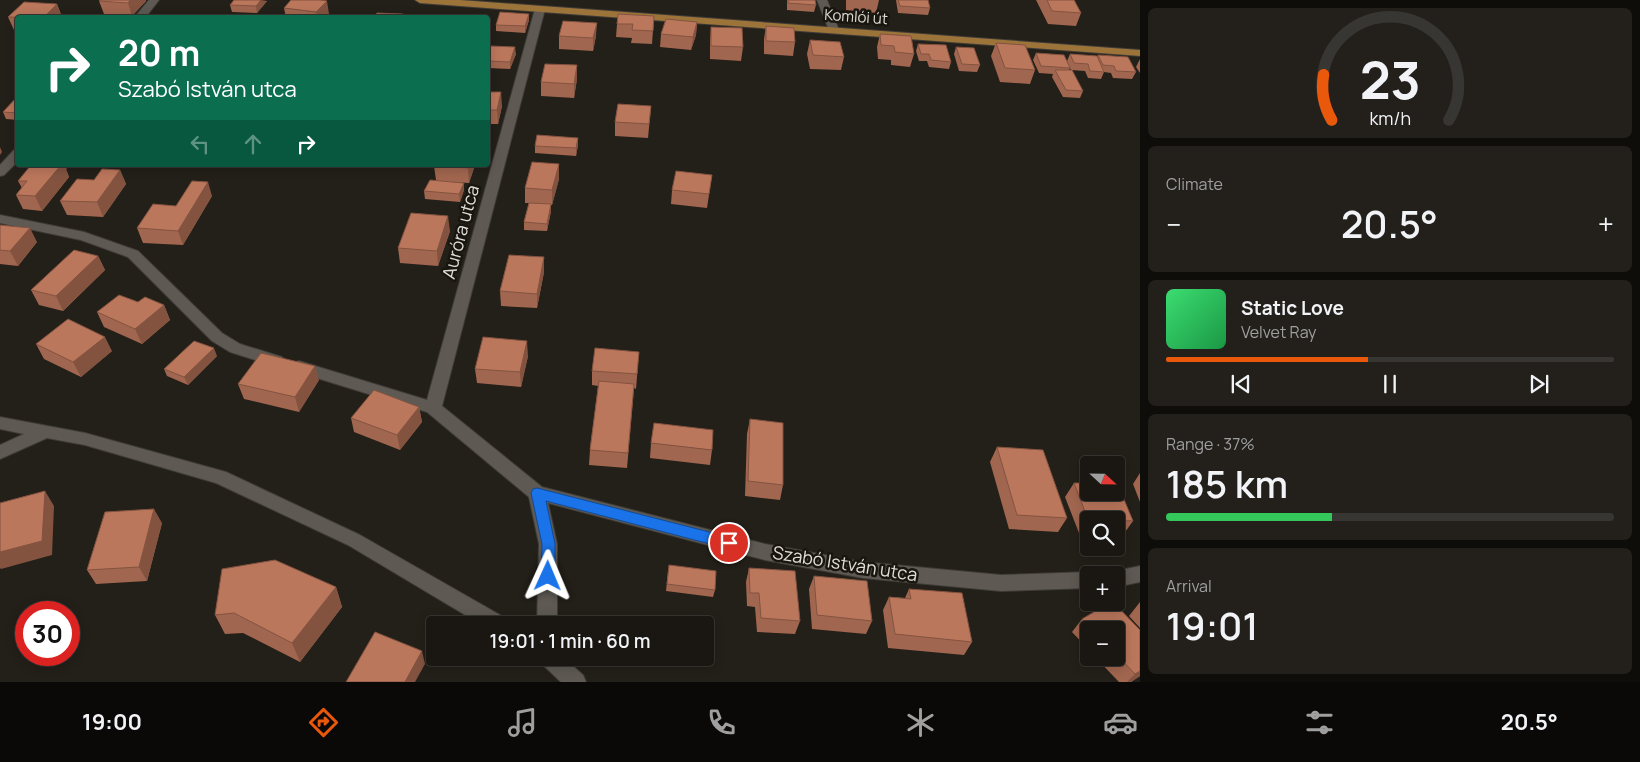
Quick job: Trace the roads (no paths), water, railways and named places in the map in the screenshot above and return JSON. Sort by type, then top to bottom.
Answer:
[{"type":"main road","name":"Komlói út","points":[[420,0],[1140,53]]},
{"type":"street","points":[[141,15],[154,0]]},
{"type":"street","points":[[822,0],[834,30]]},
{"type":"street","name":"Auróra utca","points":[[433,408],[540,9]]},
{"type":"street","points":[[0,172],[15,156]]},
{"type":"street","name":"Szabó István utca","points":[[0,219],[84,236],[133,254],[217,337],[235,348],[258,357],[433,408],[537,493],[764,552],[863,570],[1001,583],[1080,580]]},
{"type":"street","points":[[0,423],[85,439],[220,477],[354,540],[485,616]]},
{"type":"street","points":[[0,452],[47,431]]},
{"type":"street","points":[[537,493],[548,544],[547,616]]},
{"type":"street","points":[[1125,576],[1140,574]]},
{"type":"street","points":[[559,666],[576,682]]}]
